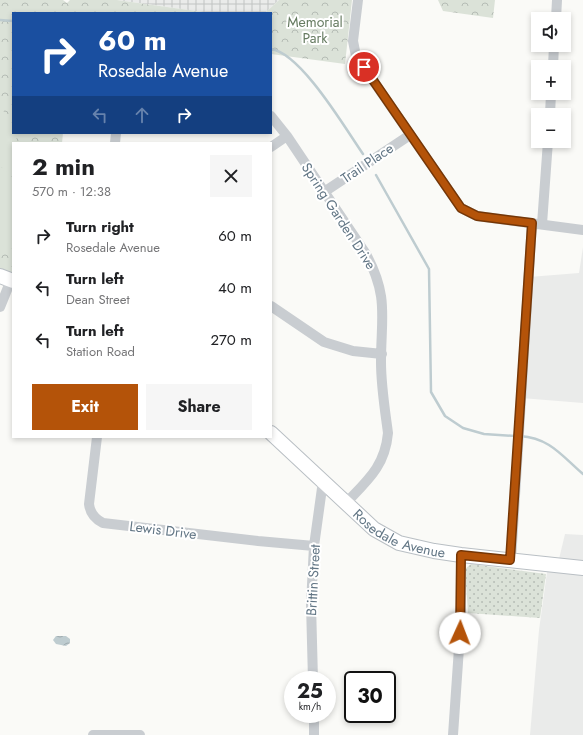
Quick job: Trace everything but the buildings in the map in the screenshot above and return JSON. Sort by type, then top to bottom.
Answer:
[{"type":"street","points":[[358,0],[353,41],[356,56],[461,208],[477,216],[583,230]]},
{"type":"street","points":[[556,12],[557,0]]},
{"type":"street","name":"Spring Garden Drive","points":[[272,117],[287,136],[366,254],[378,279],[384,312],[382,387],[388,433],[386,449],[380,465],[374,474],[346,503]]},
{"type":"street","name":"Trail Place","points":[[324,192],[410,135]]},
{"type":"street","points":[[272,146],[287,136]]},
{"type":"street","points":[[510,560],[518,435],[537,223],[547,148]]},
{"type":"street","points":[[0,307],[8,279]]},
{"type":"street","points":[[272,307],[324,342],[353,352],[382,354]]},
{"type":"street","name":"Rosedale Avenue","points":[[272,434],[374,529],[392,540],[413,547],[461,555],[583,568]]},
{"type":"street","name":"Lewis Drive","points":[[97,438],[89,504],[91,512],[103,523],[314,546]]},
{"type":"street","name":"Brittin Street","points":[[313,671],[311,604],[314,546],[323,481]]},
{"type":"street","points":[[453,735],[461,619],[461,555]]},
{"type":"street","points":[[314,723],[314,735]]},
{"type":"street","points":[[93,735],[140,735]]},
{"type":"shaded area","points":[[117,0],[279,0],[266,12],[203,12]]},
{"type":"shaded area","points":[[583,247],[583,403],[521,398],[529,277],[579,273]]},
{"type":"shaded area","points":[[565,534],[583,535],[583,735],[530,735],[539,630],[549,558],[559,559]]},
{"type":"green space","points":[[0,0],[63,0],[67,3],[70,0],[117,0],[203,12],[12,12],[12,134],[63,134],[62,142],[12,142],[12,273],[0,269]]},
{"type":"green space","name":"Memorial Park","points":[[279,0],[352,0],[345,64],[272,54],[272,12],[266,12]]},
{"type":"green space","points":[[438,0],[495,0],[493,18],[443,11]]},
{"type":"green space","points":[[0,107],[11,120],[12,134],[16,134],[17,142],[12,142],[12,172],[0,167]]},
{"type":"green space","points":[[0,169],[6,171],[12,180],[12,249],[0,245]]},
{"type":"green space","points":[[471,564],[546,574],[540,618],[468,613],[465,569]]},
{"type":"water","points":[[56,636],[66,636],[70,639],[70,643],[66,646],[56,644],[53,640]]},
{"type":"waterway","points":[[0,20],[12,21]]},
{"type":"waterway","points":[[272,49],[283,54],[296,63],[309,77],[334,110],[363,154]]},
{"type":"waterway","points":[[376,175],[429,269],[431,392],[445,416],[463,428],[484,434],[515,436]]},
{"type":"waterway","points":[[520,436],[530,437],[548,444],[583,474]]},
{"type":"route","points":[[364,67],[461,208],[468,213],[477,216],[532,223],[510,560],[461,555],[460,633]]}]
